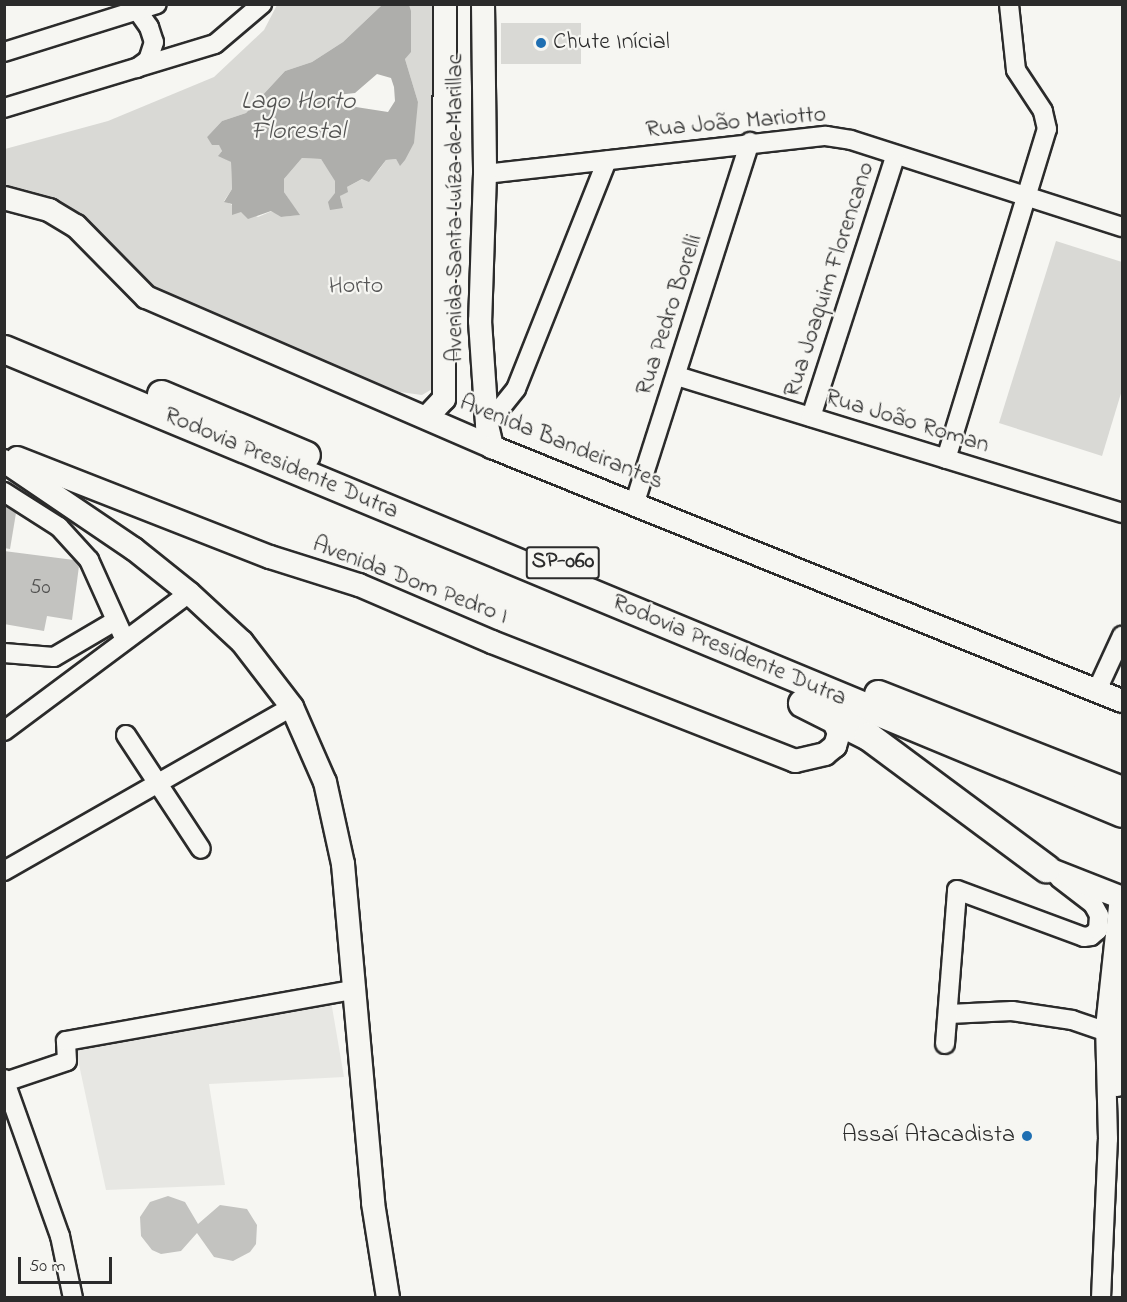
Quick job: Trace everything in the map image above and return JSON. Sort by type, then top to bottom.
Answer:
[{"type":"highway","name":"Rodovia Presidente Dutra","points":[[4,331],[790,660],[1122,790]]},
{"type":"highway","name":"Rodovia Presidente Dutra","points":[[4,349],[427,524],[798,682],[1122,813]]},
{"type":"highway","points":[[427,524],[742,678],[830,714],[868,736],[1046,868]]},
{"type":"main road","name":"Avenida Santa Luíza de Marillac","points":[[427,417],[444,399],[445,4]]},
{"type":"main road","name":"Avenida Santa Luíza de Marillac","points":[[483,4],[485,174],[480,321],[487,425],[492,447]]},
{"type":"main road","name":"Avenida Bandeirantes","points":[[4,198],[49,210],[76,226],[146,297],[492,447],[635,502],[1122,701]]},
{"type":"main road","points":[[446,318],[463,328],[480,321]]},
{"type":"main road","name":"Avenida Dom Pedro I","points":[[4,453],[270,557],[358,585],[492,642],[795,761],[825,754],[834,746],[839,733],[830,714]]},
{"type":"main road","points":[[4,461],[134,549],[189,593],[242,642],[292,707],[325,782],[343,864],[352,990],[373,1203],[388,1298]]},
{"type":"main road","points":[[1046,868],[1120,898]]},
{"type":"street","points":[[4,52],[157,4]]},
{"type":"street","points":[[4,108],[215,44],[262,4]]},
{"type":"street","points":[[946,459],[1047,129],[1043,111],[1016,70],[1009,4]]},
{"type":"street","points":[[135,69],[148,60],[154,42],[149,27],[137,10]]},
{"type":"street","name":"Rua João Mariotto","points":[[485,174],[750,142],[826,136],[850,140],[895,157],[1122,227]]},
{"type":"street","name":"Rua Pedro Borelli","points":[[635,502],[750,142]]},
{"type":"street","name":"Rua Joaquim Florencano","points":[[811,417],[895,157]]},
{"type":"street","points":[[487,425],[516,389],[607,160]]},
{"type":"street","name":"Rua João Roman","points":[[677,376],[1122,513]]},
{"type":"street","points":[[4,492],[59,527],[89,560],[124,638]]},
{"type":"street","points":[[4,731],[124,638],[189,593]]},
{"type":"street","points":[[4,653],[54,657],[115,621]]},
{"type":"street","points":[[1097,690],[1122,636]]},
{"type":"street","points":[[4,871],[292,707]]},
{"type":"street","points":[[126,735],[201,849]]},
{"type":"street","points":[[945,1044],[957,890],[1049,921],[1084,937],[1098,930],[1099,915],[1092,904],[1046,868]]},
{"type":"street","points":[[1101,1298],[1108,1139],[1115,1115],[1112,1032],[1120,898]]},
{"type":"street","points":[[1112,1032],[1122,970]]},
{"type":"street","points":[[73,1298],[60,1236],[5,1081],[67,1061],[66,1041],[352,990]]},
{"type":"street","points":[[949,1014],[1012,1011],[1112,1032]]},
{"type":"shaded area","points":[[331,1001],[344,1077],[209,1084],[225,1185],[106,1190],[75,1046]]},
{"type":"green space","name":"Horto","points":[[277,5],[382,5],[343,42],[312,62],[285,71],[246,113],[222,121],[207,137],[219,144],[222,151],[219,155],[231,162],[232,189],[224,201],[258,217],[272,211],[281,217],[299,215],[284,192],[284,179],[302,158],[321,159],[336,181],[335,193],[343,208],[340,196],[347,187],[378,171],[386,160],[396,159],[400,165],[418,102],[405,59],[411,36],[409,5],[434,5],[438,311],[434,388],[422,395],[400,392],[150,294],[131,271],[5,189],[5,149],[108,121],[214,77],[264,30]]},
{"type":"green space","name":"Chute Inícial","points":[[501,23],[581,23],[581,64],[501,64]]},
{"type":"green space","points":[[1056,241],[1122,262],[1122,390],[1102,456],[999,423]]},
{"type":"water","name":"Lago Horto Florestal","points":[[382,5],[409,5],[411,52],[405,59],[418,102],[414,143],[405,160],[400,166],[396,159],[386,160],[369,182],[362,179],[347,187],[348,192],[340,196],[343,208],[330,210],[328,202],[335,193],[335,181],[321,159],[302,158],[284,179],[284,192],[300,215],[281,217],[271,211],[248,219],[241,212],[232,215],[232,204],[224,202],[232,189],[231,162],[218,156],[222,151],[219,145],[212,145],[207,137],[222,121],[246,113],[285,71],[312,62],[343,42]],"holes":[[[377,74],[391,78],[395,101],[388,112],[343,105],[336,100],[337,95],[355,93]]]},
{"type":"building","points":[[4,506],[16,513],[10,549],[4,548]]},
{"type":"building","points":[[4,551],[74,560],[79,566],[72,620],[47,616],[44,631],[4,624]]},
{"type":"building","points":[[168,1196],[185,1202],[198,1224],[220,1205],[247,1209],[257,1225],[256,1244],[250,1252],[233,1261],[214,1257],[197,1233],[181,1251],[161,1254],[152,1250],[141,1236],[140,1217],[150,1202]]},
{"type":"place","name":"Chute Inícial","points":[[541,43]]},
{"type":"place","name":"Assaí Atacadista","points":[[1027,1136]]}]
